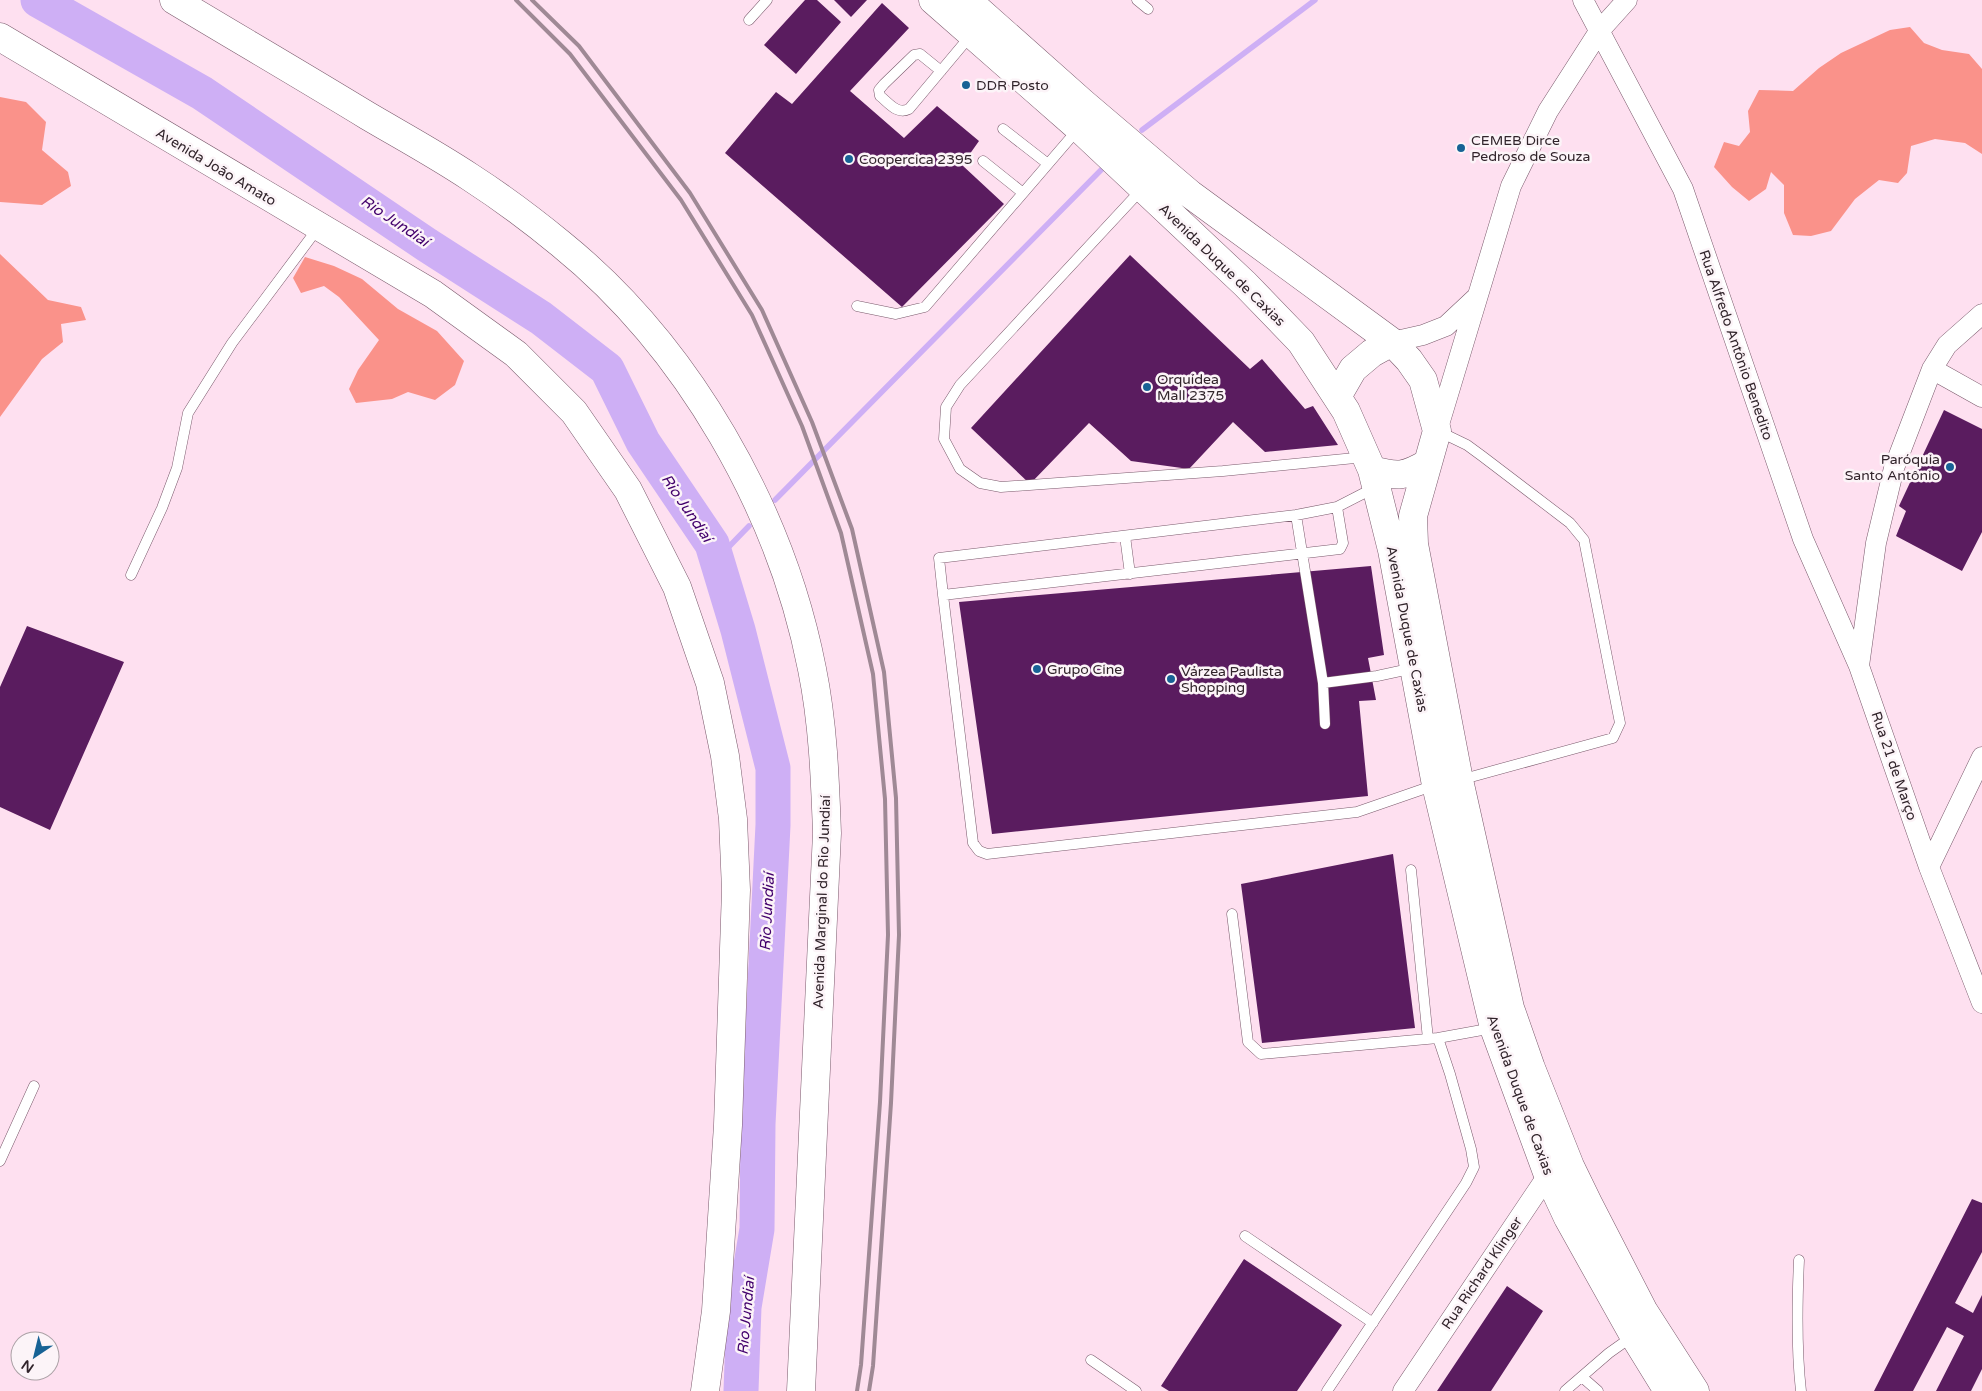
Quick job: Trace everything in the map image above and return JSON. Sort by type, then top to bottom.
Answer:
[{"type":"main road","name":"Avenida Marginal do Rio Jundiaí","points":[[174,0],[472,178],[576,256],[617,294],[671,356],[715,420],[759,507],[791,584],[812,669],[824,752],[827,832],[801,1391]]},
{"type":"main road","name":"Avenida Duque de Caxias","points":[[933,0],[1079,128],[1245,284],[1301,342],[1338,395],[1371,471],[1392,550],[1415,667],[1510,1008],[1531,1068],[1559,1170],[1568,1218],[1634,1336],[1668,1391]]},
{"type":"main road","name":"Avenida Duque de Caxias","points":[[967,0],[1083,103],[1190,194],[1392,342]]},
{"type":"main road","name":"Avenida João Amato","points":[[0,37],[433,294],[516,354],[574,412],[628,490],[677,587],[710,683],[725,756],[733,819],[736,890],[728,1124],[716,1311],[705,1391]]},
{"type":"main road","points":[[1338,395],[1353,369],[1372,353],[1392,342],[1409,360],[1422,380],[1437,430]]},
{"type":"main road","name":"Avenida Duque de Caxias","points":[[1437,430],[1413,516],[1414,544],[1448,783],[1494,1028],[1559,1170],[1654,1316],[1695,1391]]},
{"type":"main road","points":[[1371,471],[1391,475],[1410,474],[1428,463]]},
{"type":"street","points":[[1583,0],[1600,30]]},
{"type":"street","points":[[1437,430],[1512,186],[1548,110],[1600,30],[1627,0]]},
{"type":"street","name":"Rua Alfredo Antônio Benedito","points":[[1600,30],[1683,189],[1803,539],[1859,666]]},
{"type":"street","points":[[1392,342],[1423,335],[1446,326],[1477,296]]},
{"type":"street","points":[[1859,666],[1876,543],[1894,468],[1932,369],[1947,346],[1982,314]]},
{"type":"street","points":[[1932,369],[1982,397]]},
{"type":"street","name":"Rua 21 de Março","points":[[1859,666],[1929,867]]},
{"type":"street","points":[[1982,757],[1929,867],[1982,1003]]},
{"type":"street","name":"Rua Richard Klinger","points":[[1404,1391],[1559,1170]]},
{"type":"lane","points":[[749,20],[767,0]]},
{"type":"lane","points":[[1137,0],[1148,9]]},
{"type":"lane","points":[[941,71],[920,54],[914,54],[884,84],[880,90],[880,96],[898,111],[903,112],[909,109],[941,71],[971,34]]},
{"type":"lane","points":[[857,306],[896,314],[925,308],[1079,128]]},
{"type":"lane","points":[[1003,129],[1048,164]]},
{"type":"lane","points":[[983,161],[1023,192]]},
{"type":"lane","points":[[1142,188],[960,385],[946,407],[944,439],[960,469],[980,483],[1001,487],[1223,471],[1371,471]]},
{"type":"lane","points":[[131,575],[162,508],[177,468],[188,413],[232,343],[319,227]]},
{"type":"lane","points":[[1371,471],[1337,507],[1296,515],[940,558],[973,843],[979,851],[987,854],[1357,812],[1448,783],[1613,738],[1620,723],[1584,540],[1570,523],[1482,456],[1467,445],[1437,430]]},
{"type":"lane","points":[[943,595],[1340,548],[1342,547],[1337,507]]},
{"type":"lane","points":[[1296,515],[1323,684],[1325,724]]},
{"type":"lane","points":[[1125,536],[1130,574]]},
{"type":"lane","points":[[1323,684],[1377,676],[1415,667]]},
{"type":"lane","points":[[1327,1391],[1466,1183],[1474,1168],[1466,1130],[1433,1039],[1411,870]]},
{"type":"lane","points":[[1232,914],[1248,1042],[1261,1054],[1433,1039],[1494,1028]]},
{"type":"lane","points":[[0,1161],[34,1086]]},
{"type":"lane","points":[[1245,1236],[1373,1323]]},
{"type":"lane","points":[[1799,1260],[1797,1360],[1801,1391]]},
{"type":"lane","points":[[1565,1391],[1610,1353],[1634,1336]]},
{"type":"lane","points":[[1686,1357],[1706,1391]]},
{"type":"lane","points":[[1090,1360],[1136,1391]]},
{"type":"lane","points":[[1582,1377],[1598,1391]]},
{"type":"shaded area","points":[[1910,27],[1924,43],[1942,50],[1969,54],[1982,69],[1982,154],[1965,143],[1935,139],[1911,146],[1907,173],[1898,183],[1879,180],[1855,199],[1831,231],[1811,236],[1793,235],[1784,213],[1784,185],[1771,172],[1766,189],[1749,201],[1732,187],[1714,167],[1724,142],[1739,146],[1750,132],[1748,111],[1759,90],[1793,91],[1819,68],[1841,53],[1890,30]]},
{"type":"shaded area","points":[[0,97],[26,102],[46,122],[42,150],[68,172],[71,186],[42,205],[0,202]]},
{"type":"shaded area","points":[[0,254],[48,300],[81,307],[86,320],[61,324],[63,342],[42,359],[0,417]]},
{"type":"shaded area","points":[[305,257],[334,266],[362,279],[398,309],[437,331],[464,361],[455,385],[435,400],[408,392],[392,399],[356,403],[349,389],[358,370],[379,340],[339,297],[324,286],[301,293],[293,278]]},
{"type":"building","points":[[805,0],[817,0],[841,22],[796,74],[764,45]]},
{"type":"building","points":[[834,0],[867,0],[851,17]]},
{"type":"building","name":"Coopercica 2395","points":[[882,3],[909,28],[850,91],[904,138],[937,106],[979,141],[962,165],[1004,204],[902,307],[725,153],[776,92],[792,104]]},
{"type":"building","name":"Orquídea Mall 2375","points":[[1130,255],[1250,369],[1262,359],[1305,409],[1313,406],[1338,445],[1265,452],[1233,422],[1189,469],[1131,461],[1089,423],[1030,484],[971,428]]},
{"type":"building","name":"Paróquia Santo Antônio","points":[[1944,410],[1982,429],[1982,532],[1962,571],[1896,536],[1906,511],[1899,506]]},
{"type":"building","name":"Várzea Paulista Shopping","points":[[1371,566],[1384,655],[1368,658],[1376,700],[1359,701],[1368,796],[992,834],[959,602]]},
{"type":"building","points":[[27,626],[124,662],[50,830],[0,807],[0,687]]},
{"type":"building","points":[[1393,854],[1415,1028],[1262,1043],[1241,884]]},
{"type":"building","points":[[1972,1199],[1982,1203],[1982,1252],[1955,1303],[1973,1313],[1982,1295],[1982,1369],[1971,1391],[1936,1391],[1964,1336],[1947,1327],[1913,1391],[1874,1391]]},
{"type":"building","points":[[1244,1259],[1342,1325],[1297,1391],[1169,1391],[1161,1386]]},
{"type":"building","points":[[1507,1286],[1543,1311],[1491,1391],[1437,1391]]},
{"type":"waterway","name":"Rio Jundiaí","points":[[38,0],[202,93],[427,245],[541,318],[607,369],[643,442],[712,544],[738,630],[773,768],[773,825],[758,1124],[757,1229],[744,1307],[741,1391]]},
{"type":"waterway","points":[[1142,130],[1315,0]]},
{"type":"waterway","points":[[775,500],[1102,169]]},
{"type":"waterway","points":[[717,559],[749,526]]},
{"type":"railway","points":[[516,0],[570,54],[681,200],[752,315],[802,426],[841,533],[873,674],[885,799],[888,935],[880,1102],[861,1365],[857,1391]]},
{"type":"railway","points":[[532,0],[579,46],[690,193],[762,310],[812,422],[852,529],[884,672],[896,798],[899,935],[891,1103],[873,1366],[869,1391]]},
{"type":"place","name":"DDR Posto","points":[[966,85]]},
{"type":"place","name":"CEMEB Dirce Pedroso de Souza","points":[[1461,148]]},
{"type":"place","name":"Coopercica 2395","points":[[849,159]]},
{"type":"place","name":"Orquídea Mall 2375","points":[[1147,387]]},
{"type":"place","name":"Paróquia Santo Antônio","points":[[1950,467]]},
{"type":"place","name":"Grupo Cine","points":[[1037,669]]},
{"type":"place","name":"Várzea Paulista Shopping","points":[[1171,679]]}]
